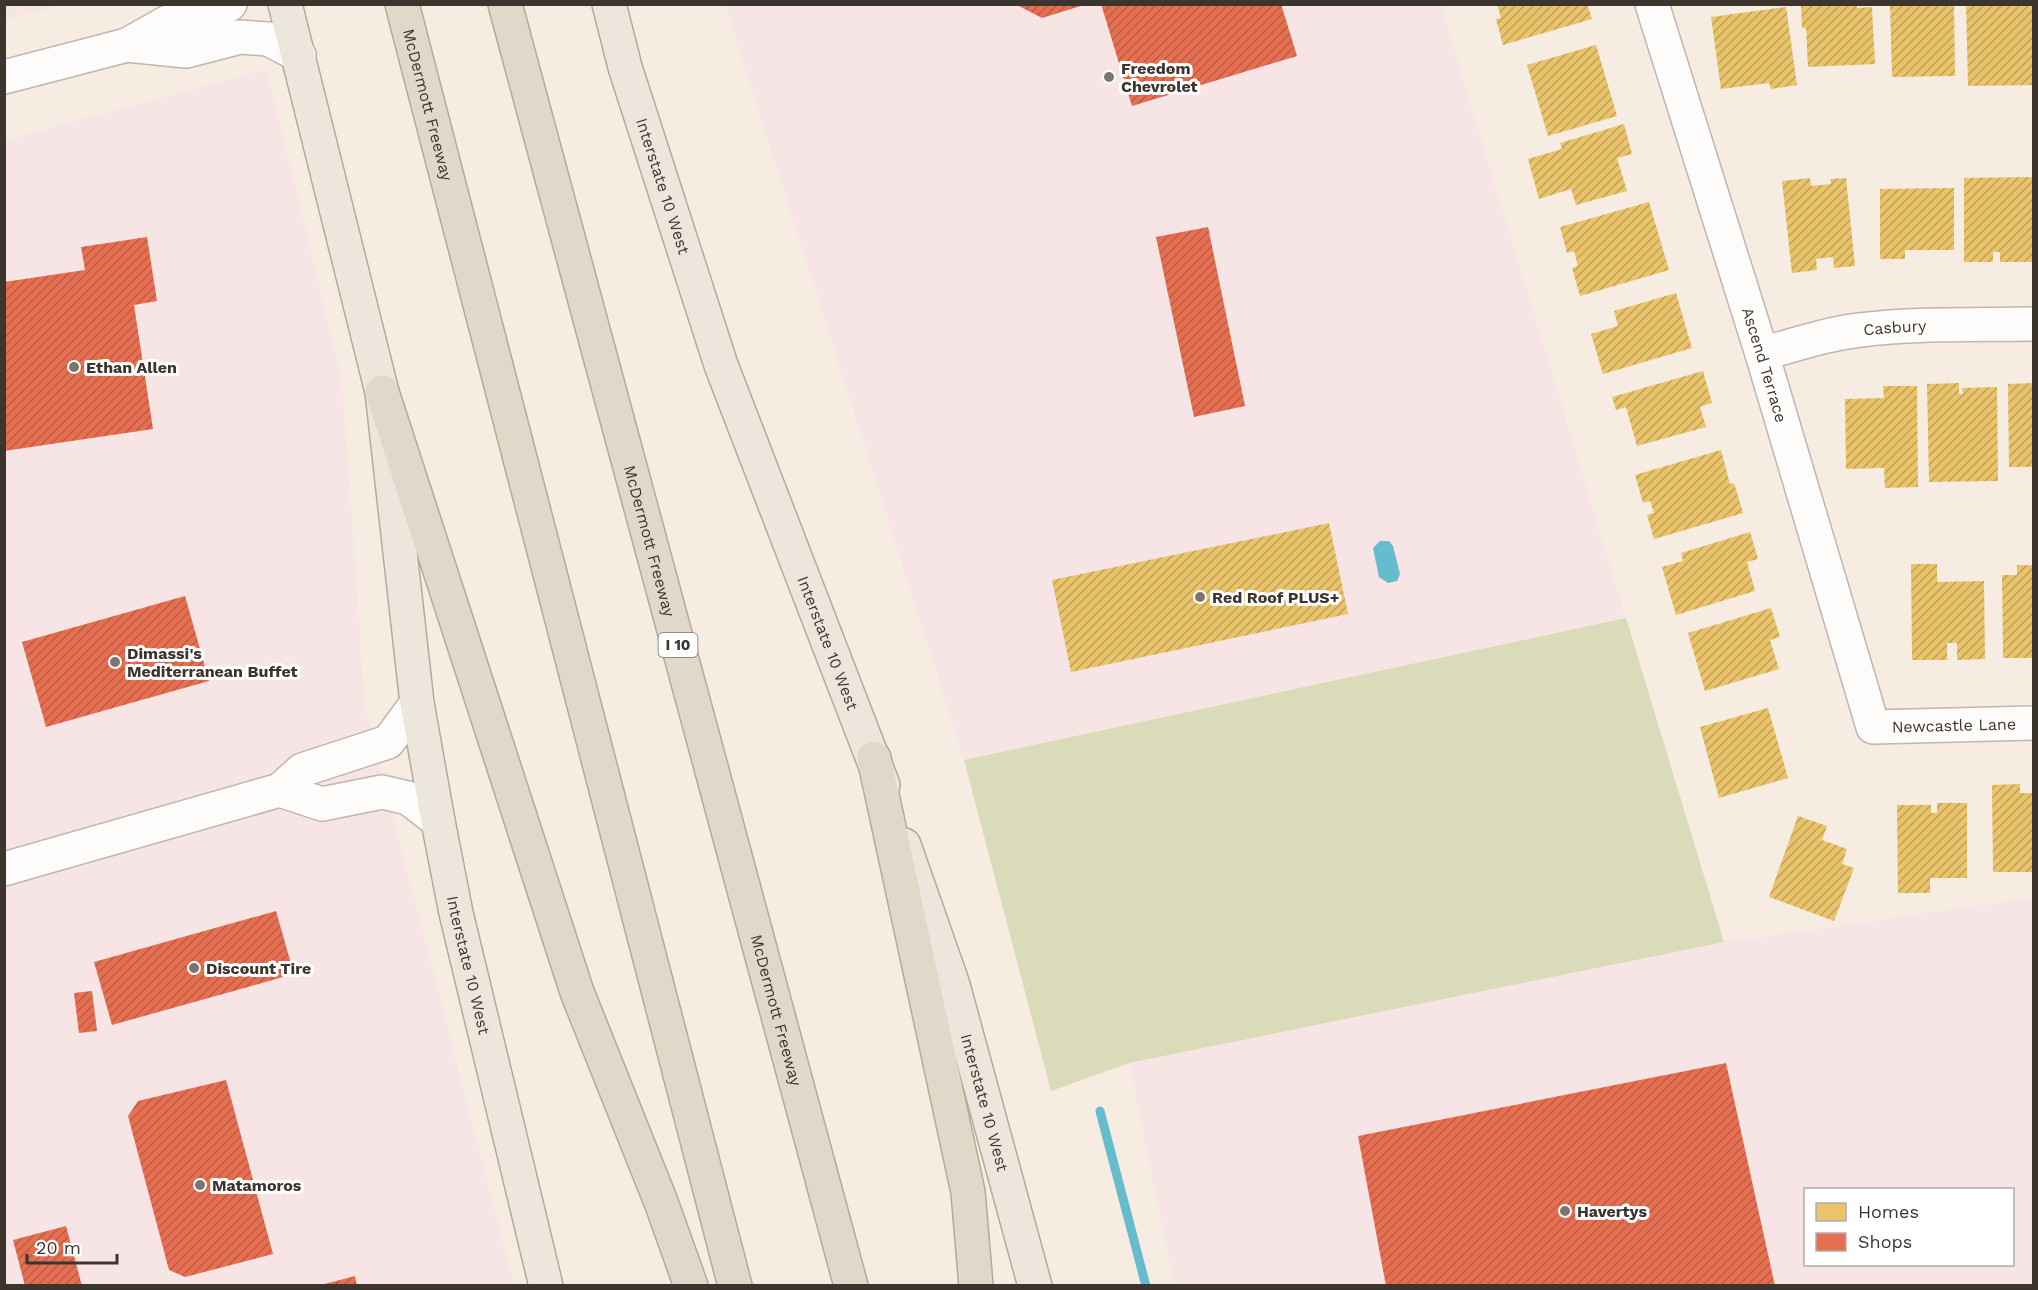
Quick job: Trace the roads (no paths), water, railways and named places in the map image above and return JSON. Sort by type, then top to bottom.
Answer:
[{"type":"highway","name":"McDermott Freeway","points":[[402,4],[735,1286]]},
{"type":"highway","name":"McDermott Freeway","points":[[505,4],[851,1286]]},
{"type":"highway","points":[[382,392],[577,992],[661,1202],[691,1286]]},
{"type":"highway","points":[[874,758],[968,1192],[976,1286]]},
{"type":"main road","name":"Interstate 10 West","points":[[285,4],[382,392],[417,703],[438,821],[456,913],[546,1286]]},
{"type":"main road","name":"Interstate 10 West","points":[[609,4],[625,66],[721,365],[874,758],[953,984],[1035,1286]]},
{"type":"street","points":[[4,77],[127,45],[168,22],[223,9],[230,4]]},
{"type":"street","name":"Ascend Terrace","points":[[1652,4],[1762,354],[1873,727]]},
{"type":"street","points":[[127,45],[186,51],[240,37],[268,39],[298,55]]},
{"type":"street","name":"Casbury","points":[[1762,354],[1810,339],[1858,330],[1913,326],[2034,324]]},
{"type":"street","points":[[4,869],[280,790],[302,770],[388,742],[417,703]]},
{"type":"street","name":"Newcastle Lane","points":[[1873,727],[2034,723]]},
{"type":"street","points":[[280,790],[322,804],[382,792],[408,798],[438,821]]},
{"type":"water","points":[[1380,541],[1389,541],[1393,546],[1400,574],[1397,581],[1388,583],[1379,577],[1373,548]]},
{"type":"waterway","points":[[1100,1111],[1146,1286]]},
{"type":"place","name":"Freedom Chevrolet","points":[[1109,77]]},
{"type":"place","name":"Ethan Allen","points":[[74,367]]},
{"type":"place","name":"Red Roof PLUS+","points":[[1200,597]]},
{"type":"place","name":"Dimassi's Mediterranean Buffet","points":[[115,662]]},
{"type":"place","name":"Discount Tire","points":[[194,968]]},
{"type":"place","name":"Matamoros","points":[[200,1185]]},
{"type":"place","name":"Havertys","points":[[1565,1211]]}]
